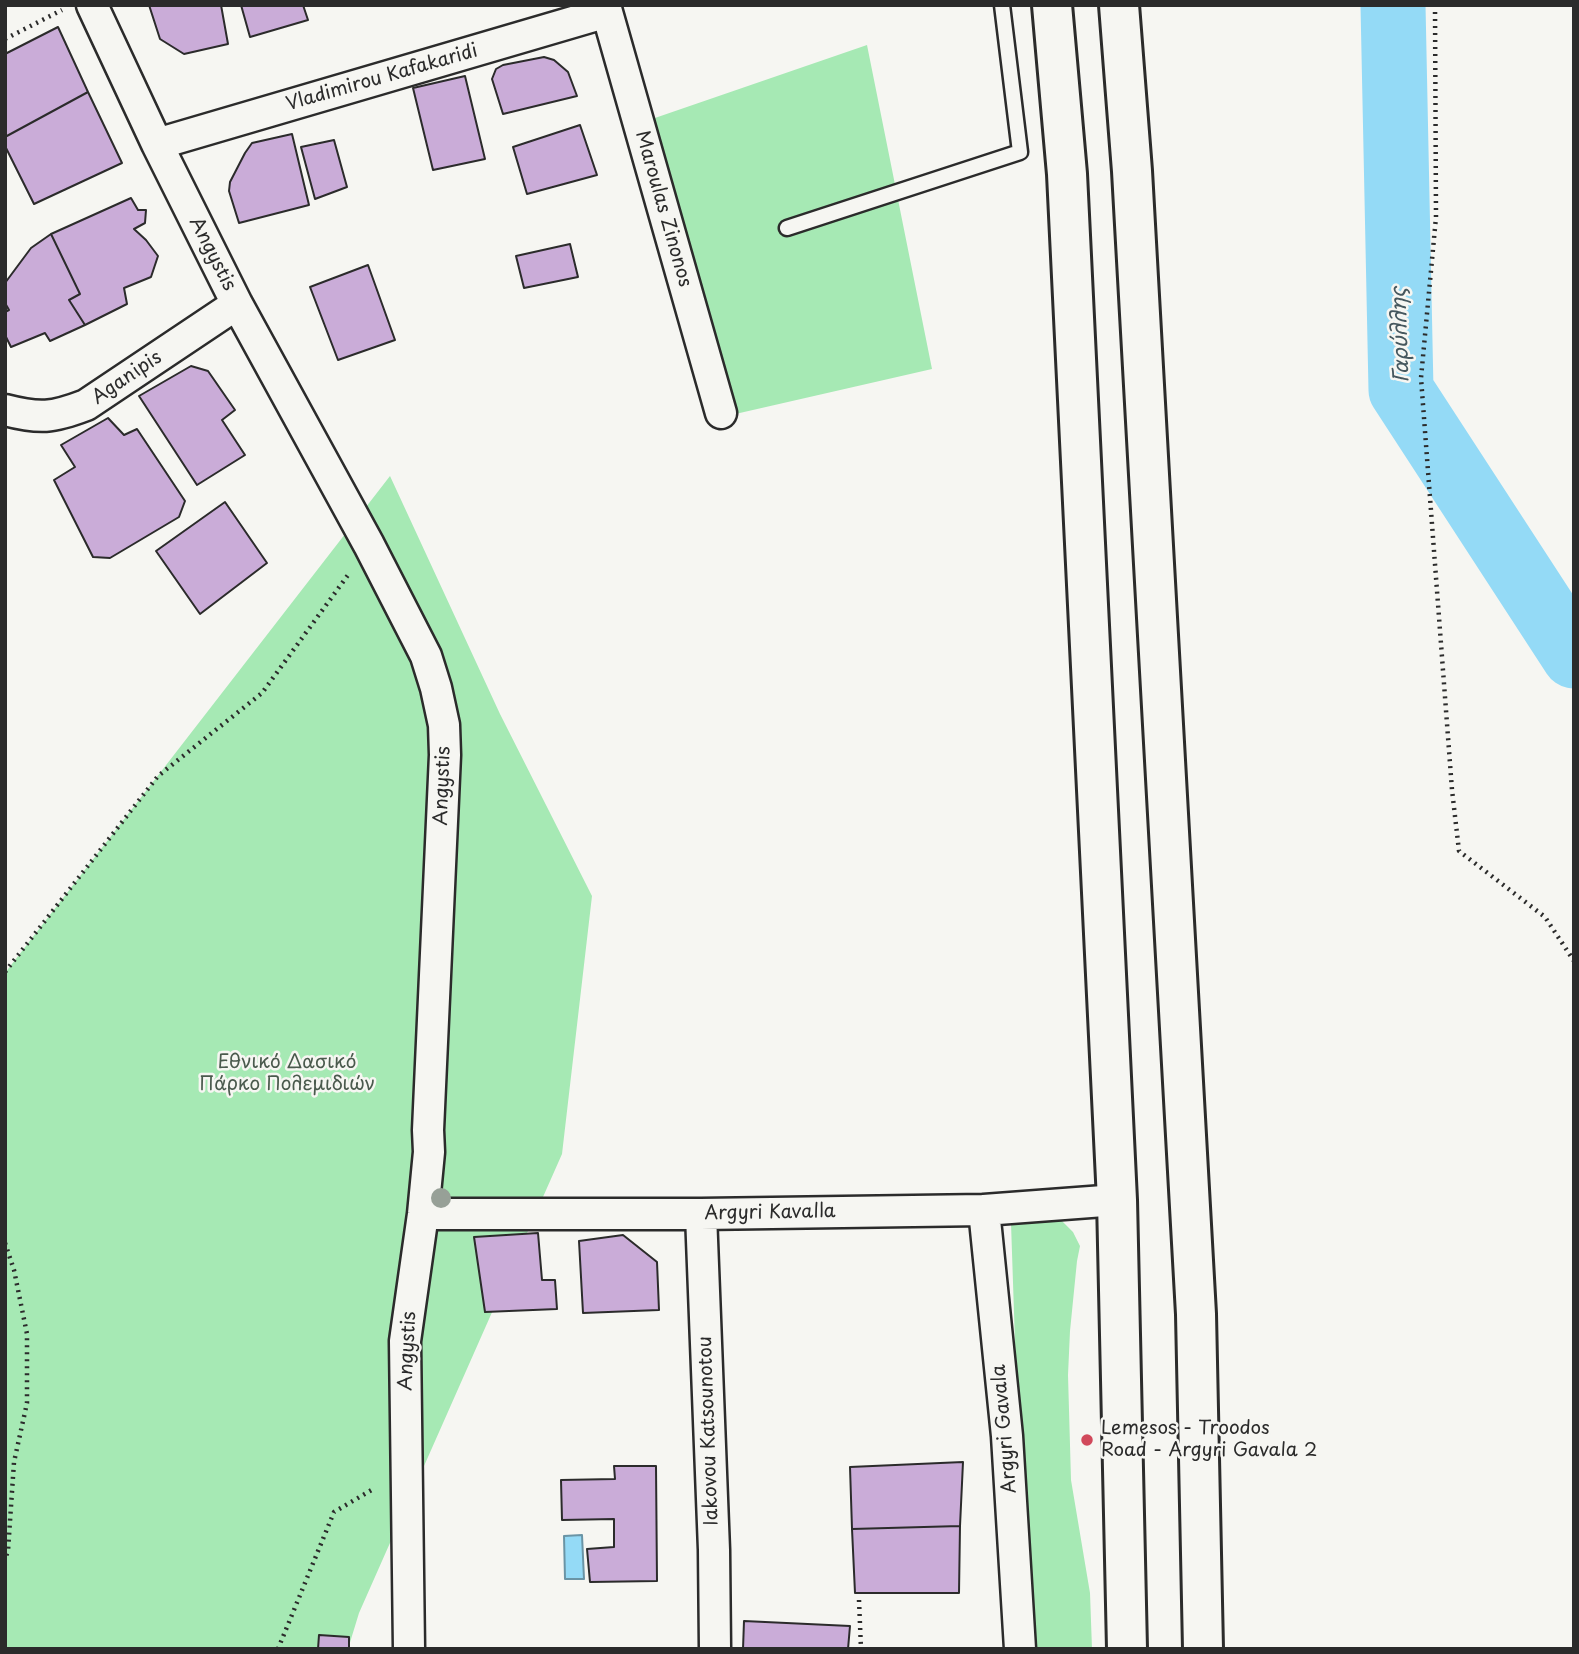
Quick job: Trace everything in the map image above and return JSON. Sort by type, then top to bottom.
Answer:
[{"type":"main road","points":[[1052,5],[1067,174],[1117,1200],[1127,1649]]},
{"type":"main road","points":[[1119,5],[1132,171],[1196,1314],[1203,1649]]},
{"type":"street","name":"Angystis","points":[[92,5],[157,144],[237,304],[369,545],[426,656],[444,725],[429,1152],[405,1341],[409,1649]]},
{"type":"street","name":"Vladimirou Kafakaridi","points":[[157,144],[606,9]]},
{"type":"street","name":"Maroulas Zinonos","points":[[606,9],[721,413]]},
{"type":"street","name":"Aganipis","points":[[5,410],[30,416],[60,415],[86,405],[237,304]]},
{"type":"street","name":"Argyri Kavalla","points":[[423,1214],[984,1210],[1117,1200]]},
{"type":"street","name":"Argyri Gavala","points":[[984,1210],[1007,1436],[1020,1649]]},
{"type":"street","name":"Iakovou Katsounotou","points":[[701,1214],[714,1550],[715,1649]]},
{"type":"lane","points":[[787,228],[1020,152],[1002,5]]},
{"type":"path","points":[[5,39],[72,5]]},
{"type":"path","points":[[1435,5],[1436,217],[1421,378],[1459,851],[1545,917],[1574,961]]},
{"type":"path","points":[[5,972],[158,776],[262,693],[369,545]]},
{"type":"path","points":[[5,1243],[14,1270],[27,1334],[27,1402],[14,1462],[8,1551],[5,1559]]},
{"type":"path","points":[[278,1649],[334,1511],[406,1471]]},
{"type":"path","points":[[859,1600],[861,1649]]},
{"type":"green space","points":[[867,45],[932,369],[731,415],[652,119]]},
{"type":"green space","name":"Εθνικό Δασικό Πάρκο Πολεμιδιών","points":[[390,476],[500,714],[592,896],[562,1154],[359,1613],[348,1649],[5,1649],[5,973]]},
{"type":"green space","points":[[1043,1219],[1062,1221],[1073,1232],[1080,1246],[1068,1375],[1071,1480],[1090,1593],[1092,1649],[1032,1649],[1018,1432],[1011,1223]]},
{"type":"water","points":[[582,1535],[584,1579],[565,1579],[564,1536]]},
{"type":"building","points":[[149,5],[221,5],[228,44],[184,54],[160,39]]},
{"type":"building","points":[[241,5],[303,5],[308,20],[250,37]]},
{"type":"building","points":[[58,27],[88,92],[5,137],[5,54]]},
{"type":"building","points":[[544,57],[554,60],[568,72],[577,96],[503,114],[492,79],[496,69],[503,65]]},
{"type":"building","points":[[465,76],[485,159],[433,170],[413,88]]},
{"type":"building","points":[[88,92],[122,163],[34,204],[5,146],[5,137]]},
{"type":"building","points":[[580,125],[597,175],[527,194],[513,147]]},
{"type":"building","points":[[292,134],[309,205],[239,223],[229,191],[230,182],[245,153],[252,143]]},
{"type":"building","points":[[334,140],[347,187],[315,199],[301,147]]},
{"type":"building","points":[[131,198],[138,210],[146,210],[145,223],[134,229],[158,256],[151,277],[124,288],[127,304],[85,325],[69,300],[80,294],[51,234]]},
{"type":"building","points":[[51,234],[80,294],[69,300],[85,325],[50,341],[45,333],[11,347],[5,335],[5,312],[9,310],[5,303],[5,283],[31,248]]},
{"type":"building","points":[[570,244],[578,277],[524,288],[516,256]]},
{"type":"building","points":[[368,265],[395,340],[338,360],[310,287]]},
{"type":"building","points":[[191,366],[208,371],[235,410],[222,420],[245,455],[197,485],[139,396]]},
{"type":"building","points":[[108,418],[124,435],[137,429],[185,501],[179,517],[110,558],[93,557],[54,480],[75,467],[61,445]]},
{"type":"building","points":[[225,502],[267,563],[200,614],[156,551]]},
{"type":"building","points":[[538,1233],[542,1280],[555,1280],[557,1309],[485,1312],[474,1237]]},
{"type":"building","points":[[623,1235],[657,1262],[659,1310],[583,1313],[579,1241]]},
{"type":"building","points":[[963,1462],[960,1526],[852,1529],[850,1467]]},
{"type":"building","points":[[614,1466],[656,1466],[657,1581],[590,1582],[587,1549],[614,1547],[614,1519],[562,1520],[561,1480],[615,1479]]},
{"type":"building","points":[[960,1526],[959,1593],[855,1593],[852,1529]]},
{"type":"building","points":[[744,1621],[850,1626],[848,1649],[743,1649]]},
{"type":"building","points":[[319,1635],[349,1637],[349,1649],[318,1649]]},
{"type":"waterway","name":"Γαρύλλης","points":[[1393,5],[1401,390],[1574,656]]},
{"type":"place","name":"Lemesos - Troodos Road - Argyri Gavala 2","points":[[1087,1440]]}]
